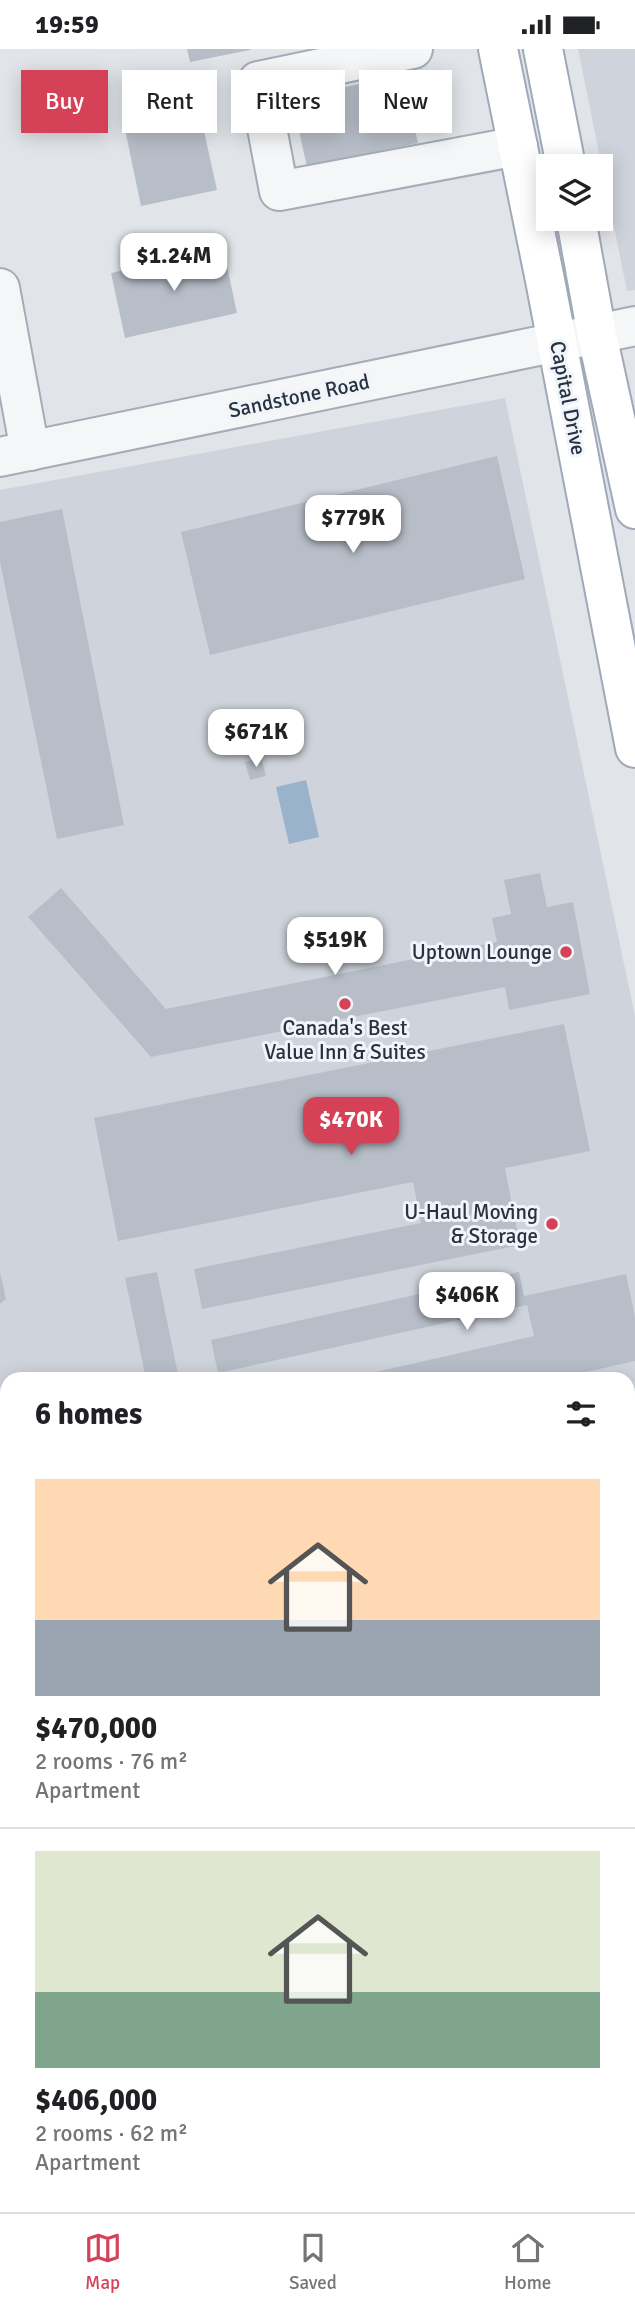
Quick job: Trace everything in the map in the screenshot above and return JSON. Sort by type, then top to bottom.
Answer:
[{"type":"main road","name":"Capital Drive","points":[[498,49],[558,343],[635,748]]},
{"type":"main road","points":[[542,49],[564,154]]},
{"type":"main road","name":"Capital Drive","points":[[578,231],[597,335],[635,509]]},
{"type":"street","points":[[413,49],[258,81],[279,191],[518,146]]},
{"type":"street","points":[[0,288],[15,454]]},
{"type":"street","name":"Sandstone Road","points":[[15,454],[635,326]]},
{"type":"shaded area","points":[[578,49],[635,49],[635,290],[627,291],[613,222],[613,154],[599,154]]},
{"type":"shaded area","points":[[505,398],[635,1016],[635,1372],[0,1372],[0,490]]},
{"type":"water","points":[[306,780],[319,837],[289,844],[276,787]]},
{"type":"building","points":[[187,49],[250,49],[250,50],[190,62]]},
{"type":"building","points":[[359,84],[359,133],[416,133],[418,143],[307,167],[300,133],[345,133],[345,87]]},
{"type":"building","points":[[126,133],[204,133],[217,190],[141,206]]},
{"type":"building","points":[[223,248],[237,313],[125,338],[111,273]]},
{"type":"building","points":[[497,456],[525,579],[210,655],[181,532]]},
{"type":"building","points":[[62,509],[124,825],[57,839],[0,562],[0,522]]},
{"type":"building","points":[[261,757],[266,776],[250,780],[245,762]]},
{"type":"building","points":[[540,873],[547,907],[573,902],[590,994],[509,1010],[505,987],[151,1057],[28,917],[61,888],[166,1009],[497,942],[492,918],[511,914],[504,880]]},
{"type":"building","points":[[564,1024],[590,1151],[505,1168],[520,1245],[202,1309],[194,1269],[421,1223],[413,1182],[118,1241],[94,1118]]},
{"type":"building","points":[[0,1272],[6,1299],[0,1304]]},
{"type":"building","points":[[157,1272],[178,1372],[145,1372],[125,1278]]},
{"type":"building","points":[[519,1272],[524,1296],[626,1274],[635,1317],[635,1361],[586,1372],[376,1372],[534,1336],[527,1305],[223,1372],[218,1372],[211,1340]]},
{"type":"place","name":"Uptown Lounge","points":[[566,952]]},
{"type":"place","name":"Canada's Best Value Inn & Suites","points":[[345,1004]]},
{"type":"place","name":"U-Haul Moving & Storage","points":[[552,1224]]}]
